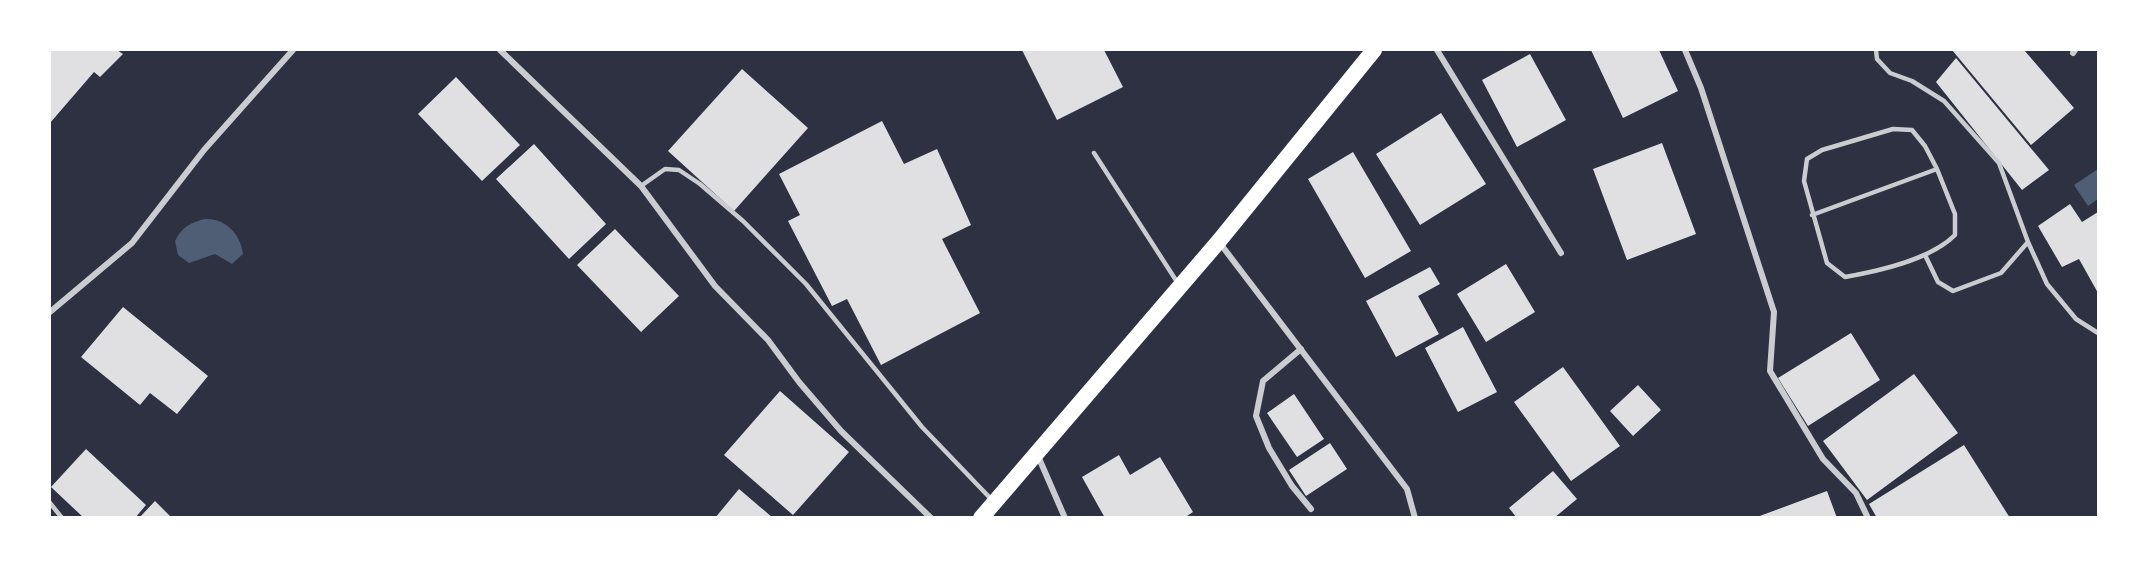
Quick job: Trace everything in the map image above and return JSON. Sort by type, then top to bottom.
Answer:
[{"type":"highway","points":[[981,518],[1219,241],[1374,50]]},
{"type":"street","points":[[50,312],[132,243],[204,150],[293,50]]},
{"type":"street","points":[[500,50],[641,186],[715,286],[768,340],[841,431],[931,518]]},
{"type":"street","points":[[1437,50],[1562,253]]},
{"type":"street","points":[[1685,50],[1701,88],[1774,312],[1770,371],[1823,459],[1856,493],[1868,518]]},
{"type":"street","points":[[1219,241],[1407,489],[1415,518]]},
{"type":"street","points":[[1300,349],[1263,381],[1256,416],[1269,448],[1292,486],[1311,509]]},
{"type":"street","points":[[1037,453],[1065,518]]},
{"type":"lane","points":[[1876,50],[1877,58],[1890,73],[1912,81],[1944,101],[1999,163],[2028,242],[2047,284],[2076,319],[2098,333]]},
{"type":"lane","points":[[1893,129],[1912,130],[1925,146],[1937,170],[1955,214],[1955,235],[1947,243],[1925,255],[1845,277],[1827,262],[1812,215],[1804,181],[1807,159],[1822,150],[1893,129]]},
{"type":"lane","points":[[1094,153],[1180,287]]},
{"type":"lane","points":[[641,186],[665,169],[679,170],[700,184],[743,221],[829,309],[842,330],[922,427],[994,502]]},
{"type":"lane","points":[[1812,215],[1937,170]]},
{"type":"lane","points":[[1925,255],[1938,282],[1953,291],[2001,273],[2028,242]]},
{"type":"lane","points":[[50,503],[62,518]]},
{"type":"water","points":[[2098,169],[2098,199],[2088,206],[2074,185]]},
{"type":"water","points":[[205,219],[225,224],[239,240],[243,254],[232,264],[215,254],[189,263],[178,255],[175,241],[180,232],[191,224]]},
{"type":"building","points":[[50,50],[117,50],[123,54],[100,77],[94,72],[50,123]]},
{"type":"building","points":[[1022,50],[1104,50],[1123,87],[1057,120]]},
{"type":"building","points":[[1591,50],[1659,50],[1678,91],[1623,118]]},
{"type":"building","points":[[1952,50],[2024,50],[2074,108],[2031,145]]},
{"type":"building","points":[[1530,54],[1566,120],[1517,147],[1482,80]]},
{"type":"building","points":[[1956,58],[2049,170],[2022,190],[1936,82]]},
{"type":"building","points":[[742,69],[808,128],[734,211],[668,151]]},
{"type":"building","points":[[456,77],[520,145],[482,181],[418,114]]},
{"type":"building","points":[[1441,113],[1486,184],[1420,225],[1376,154]]},
{"type":"building","points":[[882,121],[904,164],[937,149],[971,225],[942,239],[980,313],[881,365],[847,299],[832,306],[788,221],[800,215],[779,174]]},
{"type":"building","points":[[1662,143],[1696,234],[1627,260],[1593,169]]},
{"type":"building","points":[[534,144],[606,224],[569,259],[496,179]]},
{"type":"building","points":[[1353,152],[1411,251],[1365,278],[1308,179]]},
{"type":"building","points":[[2070,204],[2082,222],[2098,212],[2098,293],[2079,259],[2062,267],[2038,226]]},
{"type":"building","points":[[615,229],[679,296],[641,332],[577,265]]},
{"type":"building","points":[[1506,264],[1535,312],[1486,342],[1457,294]]},
{"type":"building","points":[[1430,267],[1440,284],[1418,296],[1439,334],[1396,357],[1366,301]]},
{"type":"building","points":[[123,307],[208,376],[177,414],[150,393],[140,405],[81,357]]},
{"type":"building","points":[[1463,327],[1497,392],[1458,412],[1425,348]]},
{"type":"building","points":[[1851,333],[1880,380],[1808,426],[1778,378]]},
{"type":"building","points":[[1563,367],[1620,446],[1571,481],[1514,402]]},
{"type":"building","points":[[1914,374],[1958,433],[1867,500],[1823,441]]},
{"type":"building","points":[[1638,385],[1661,410],[1633,436],[1610,411]]},
{"type":"building","points":[[780,391],[849,452],[793,515],[724,455]]},
{"type":"building","points":[[1294,394],[1324,439],[1297,457],[1267,413]]},
{"type":"building","points":[[1330,443],[1347,469],[1306,496],[1289,470]]},
{"type":"building","points":[[1964,445],[2010,518],[1877,518],[1869,504]]},
{"type":"building","points":[[86,449],[146,505],[135,518],[84,518],[51,487]]},
{"type":"building","points":[[1119,455],[1130,475],[1160,457],[1193,512],[1184,518],[1105,518],[1082,477]]},
{"type":"building","points":[[1553,471],[1577,499],[1554,518],[1517,518],[1509,508]]},
{"type":"building","points":[[739,489],[773,518],[715,518]]},
{"type":"building","points":[[1827,491],[1837,518],[1757,518],[1757,517]]},
{"type":"building","points":[[155,501],[172,518],[139,518]]}]
